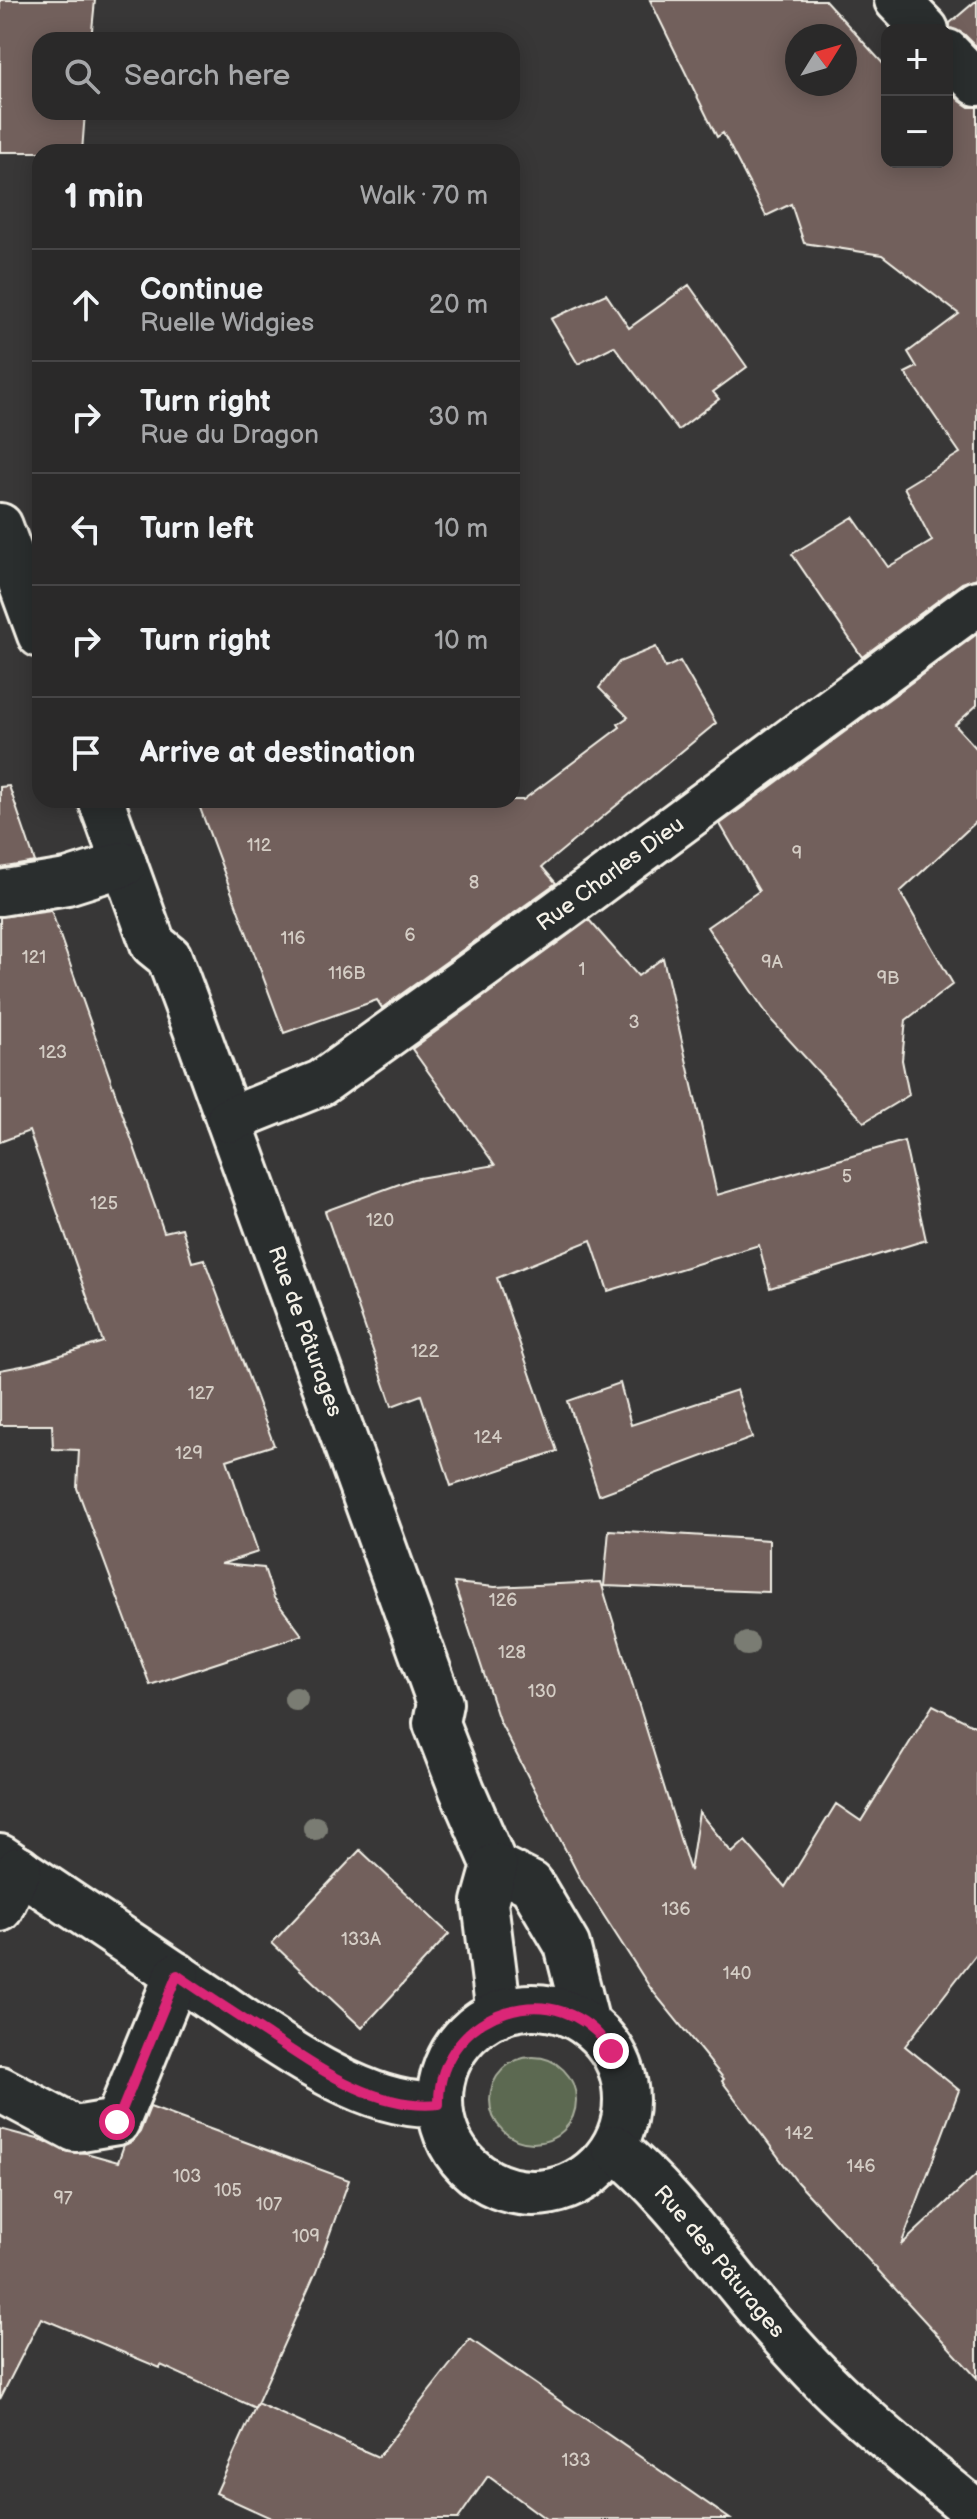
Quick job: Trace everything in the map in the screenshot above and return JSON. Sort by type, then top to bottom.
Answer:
[{"type":"street","points":[[897,0],[920,24]]},
{"type":"street","points":[[953,58],[977,83]]},
{"type":"street","points":[[0,526],[32,613]]},
{"type":"street","name":"Rue Charles Dieu","points":[[229,1120],[321,1083],[977,603]]},
{"type":"street","name":"Rue de Pâturages","points":[[104,808],[153,944],[169,957],[440,1703],[436,1723],[495,1866]]},
{"type":"street","points":[[0,893],[67,882],[124,864]]},
{"type":"street","points":[[0,1909],[9,1863],[329,2074],[399,2102],[421,2106],[439,2104]]},
{"type":"street","points":[[499,2014],[485,1902],[495,1866],[531,1884],[567,1945],[587,2024]]},
{"type":"street","points":[[0,2089],[75,2129],[117,2122],[177,1975]]},
{"type":"street","points":[[517,2008],[545,2008],[587,2024],[607,2043],[623,2076],[626,2113],[614,2147],[590,2174],[565,2188],[539,2194],[511,2192],[494,2186],[459,2157],[445,2133],[439,2104],[444,2071],[457,2046],[476,2026],[517,2008]]},
{"type":"street","name":"Rue des Pâturages","points":[[614,2147],[665,2194],[749,2299],[822,2379],[892,2443],[977,2513]]},
{"type":"green space","points":[[533,2057],[550,2060],[564,2069],[573,2083],[576,2100],[573,2117],[564,2131],[550,2140],[533,2143],[516,2140],[502,2131],[493,2117],[490,2100],[493,2083],[502,2069],[516,2060]]},
{"type":"building","points":[[0,0],[95,0],[92,32],[32,32],[32,120],[84,120],[83,144],[32,144],[32,152],[0,152]]},
{"type":"building","points":[[650,0],[825,0],[847,24],[785,24],[785,96],[857,96],[857,35],[881,61],[881,168],[953,168],[953,94],[969,107],[977,107],[977,578],[962,583],[862,657],[792,554],[853,517],[888,567],[932,541],[904,487],[960,453],[905,373],[917,367],[908,352],[959,314],[882,255],[804,243],[791,204],[766,216],[723,133],[717,137]]},
{"type":"building","points":[[977,0],[977,47],[964,34],[953,29],[950,23]]},
{"type":"building","points":[[689,285],[747,367],[713,392],[719,399],[678,430],[614,346],[578,364],[551,319],[606,294],[629,328]]},
{"type":"building","points":[[977,634],[977,705],[955,725],[977,749],[977,821],[900,892],[953,984],[906,1020],[902,1060],[909,1095],[864,1122],[772,1021],[707,927],[759,891],[720,824]]},
{"type":"building","points":[[656,647],[665,668],[680,661],[716,723],[542,867],[556,883],[382,1008],[377,1000],[284,1033],[200,808],[520,808],[520,800],[620,727],[618,724],[628,717],[599,688],[619,662]]},
{"type":"building","points":[[9,786],[35,862],[0,868],[0,787]]},
{"type":"building","points":[[51,910],[164,1232],[182,1228],[192,1262],[204,1259],[274,1445],[227,1460],[258,1552],[221,1564],[264,1568],[274,1598],[302,1635],[150,1685],[77,1488],[79,1450],[53,1449],[52,1425],[0,1425],[0,1370],[32,1364],[103,1342],[29,1131],[0,1142],[0,917]]},
{"type":"building","points":[[589,920],[638,976],[663,958],[717,1195],[904,1141],[926,1240],[770,1288],[759,1245],[608,1291],[591,1240],[497,1278],[557,1451],[451,1486],[421,1395],[392,1406],[325,1211],[413,1179],[495,1165],[412,1049]]},
{"type":"building","points":[[620,1383],[631,1425],[737,1390],[752,1438],[599,1495],[568,1401]]},
{"type":"building","points":[[609,1530],[769,1540],[769,1592],[604,1586]]},
{"type":"building","points":[[601,1582],[690,1871],[699,1812],[732,1853],[745,1841],[785,1887],[836,1804],[861,1821],[933,1705],[977,1727],[977,1953],[905,2046],[959,2090],[901,2245],[977,2174],[977,2378],[797,2182],[722,2081],[724,2079],[651,1989],[581,1880],[499,1720],[454,1583],[495,1587]]},
{"type":"building","points":[[360,1850],[449,1934],[362,2028],[272,1943]]},
{"type":"building","points":[[150,2107],[349,2180],[316,2272],[255,2408],[161,2365],[160,2368],[41,2318],[0,2399],[0,2129],[45,2141],[64,2151],[86,2153],[118,2162],[124,2145],[133,2141],[140,2132]]},
{"type":"building","points":[[470,2339],[730,2519],[546,2519],[488,2476],[458,2519],[273,2519],[216,2493],[257,2403],[378,2457]]},
{"type":"route","points":[[117,2122],[177,1975],[329,2074],[399,2102],[421,2106],[439,2104],[447,2062],[463,2039],[491,2017],[517,2008],[545,2008],[570,2015],[594,2030],[611,2051]]}]
